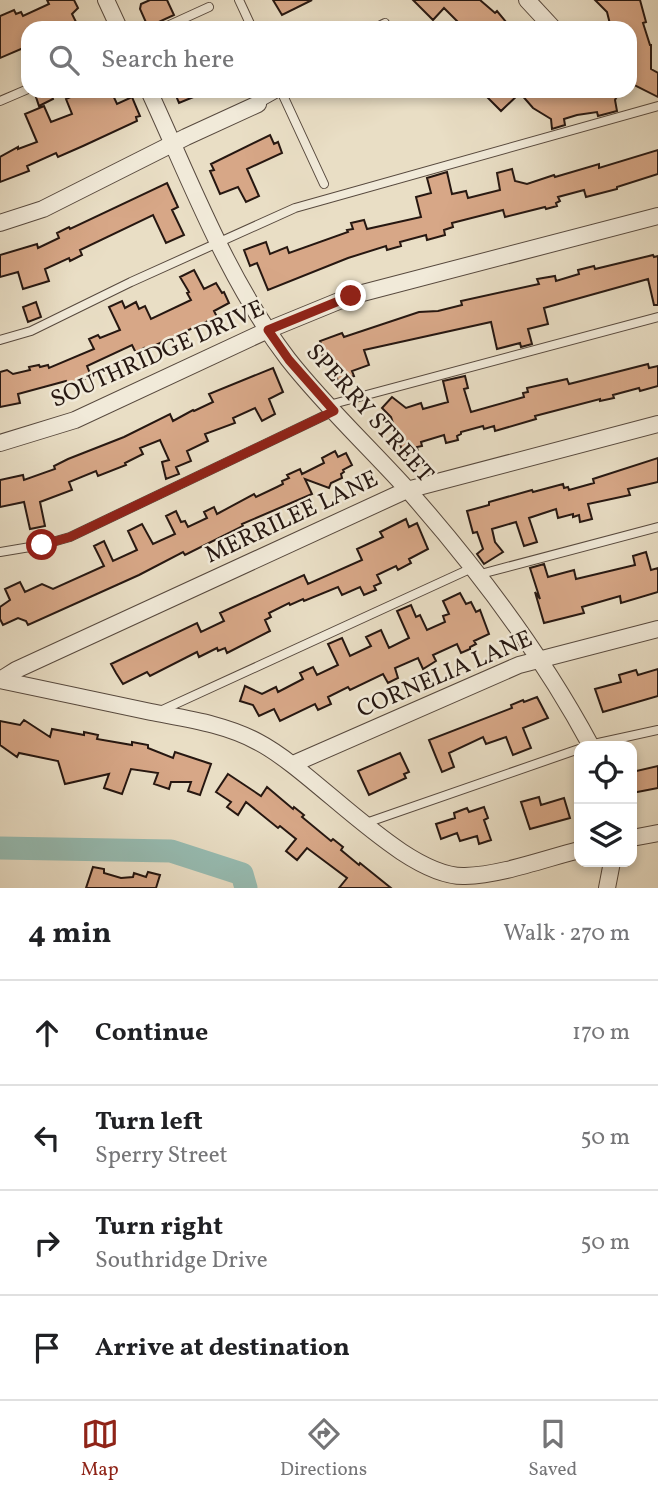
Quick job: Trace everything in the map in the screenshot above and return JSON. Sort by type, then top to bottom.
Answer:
[{"type":"street","points":[[106,0],[116,21]]},
{"type":"street","points":[[527,0],[546,21]]},
{"type":"street","name":"SPERRY STREET","points":[[152,98],[218,242],[268,330],[289,360],[407,490],[474,571],[541,659],[584,741]]},
{"type":"street","points":[[0,223],[43,209],[173,143],[258,104]]},
{"type":"street","name":"SOUTHRIDGE DRIVE","points":[[0,443],[75,420],[268,330],[351,296],[658,216]]},
{"type":"street","name":"MERRILEE LANE","points":[[0,680],[16,670],[407,490],[658,424]]},
{"type":"street","name":"CORNELIA LANE","points":[[293,764],[519,665],[658,629]]},
{"type":"street","points":[[0,680],[212,724],[258,741],[293,764],[420,864],[438,872],[463,876],[486,874],[574,851]]},
{"type":"street","points":[[637,837],[658,833]]},
{"type":"street","points":[[607,888],[611,867]]},
{"type":"lane","points":[[239,0],[249,21]]},
{"type":"lane","points":[[178,21],[209,7]]},
{"type":"lane","points":[[0,101],[21,92]]},
{"type":"lane","points":[[258,104],[269,98]]},
{"type":"lane","points":[[284,98],[324,184]]},
{"type":"lane","points":[[0,340],[31,331],[218,242],[306,204],[658,106]]},
{"type":"lane","points":[[0,552],[70,537],[331,408],[658,317]]},
{"type":"lane","points":[[156,713],[474,571],[658,527]]},
{"type":"lane","points":[[612,741],[658,730]]},
{"type":"lane","points":[[366,823],[574,751]]},
{"type":"building","points":[[47,0],[74,0],[78,8],[72,14],[76,21],[21,21],[21,49],[0,58],[0,16],[14,10],[16,14],[21,12],[23,16],[49,4]]},
{"type":"building","points":[[150,0],[167,0],[174,15],[161,21],[145,21],[140,9],[141,4]]},
{"type":"building","points":[[273,0],[312,0],[282,15]]},
{"type":"building","points":[[413,0],[480,0],[495,13],[497,11],[505,21],[457,21],[444,8],[433,20]]},
{"type":"building","points":[[595,0],[640,0],[646,22],[643,23],[651,45],[651,69],[658,73],[658,97],[637,86],[637,21],[609,21],[607,12]]},
{"type":"building","points":[[36,98],[53,98],[53,99],[39,106]]},
{"type":"building","points":[[114,98],[117,104],[132,98],[140,116],[136,117],[137,121],[58,157],[56,153],[27,166],[29,171],[0,182],[0,157],[18,147],[37,142],[25,114],[44,106],[51,122],[72,114],[66,99]]},
{"type":"building","points":[[177,98],[191,98],[179,103]]},
{"type":"building","points":[[488,98],[515,98],[501,111]]},
{"type":"building","points":[[524,98],[616,98],[617,111],[598,116],[597,112],[577,115],[564,119],[565,125],[552,129],[551,119],[533,108]]},
{"type":"building","points":[[270,135],[274,144],[278,142],[282,153],[247,169],[259,196],[246,202],[238,187],[220,194],[210,171],[214,170],[211,164]]},
{"type":"building","points":[[658,150],[658,174],[617,189],[586,197],[584,190],[558,197],[560,201],[556,203],[557,206],[546,209],[545,207],[505,217],[503,210],[452,223],[453,227],[444,230],[445,235],[427,240],[426,235],[400,242],[401,246],[387,250],[386,246],[268,290],[257,263],[250,266],[244,250],[266,242],[270,254],[287,247],[289,253],[348,232],[347,230],[353,229],[351,223],[364,220],[367,229],[421,217],[416,197],[431,193],[427,178],[447,172],[452,194],[466,191],[468,198],[500,190],[497,173],[512,169],[515,181],[527,184],[599,164],[599,168]]},
{"type":"building","points":[[167,183],[178,207],[172,210],[184,235],[166,243],[153,215],[80,250],[82,255],[70,261],[69,258],[45,269],[49,281],[23,289],[18,272],[0,277],[0,255],[37,244],[38,248],[59,238],[57,233]]},
{"type":"building","points":[[658,256],[658,305],[654,305],[648,279],[544,308],[548,324],[528,329],[532,344],[521,347],[520,343],[497,349],[491,322],[364,350],[369,365],[352,371],[354,376],[338,381],[332,364],[326,366],[319,344],[320,341],[342,333],[344,337],[419,312],[438,311],[462,305],[461,301],[539,284],[537,279],[555,276],[556,281],[579,274],[578,270],[594,266],[595,269]]},
{"type":"building","points":[[194,270],[204,289],[216,283],[222,293],[224,292],[229,303],[214,311],[217,317],[136,353],[132,345],[87,366],[91,376],[68,386],[66,381],[18,394],[20,403],[0,407],[0,372],[7,370],[13,374],[39,365],[48,365],[49,368],[94,349],[89,339],[98,335],[100,338],[120,330],[109,307],[122,301],[125,308],[136,302],[139,309],[145,306],[151,319],[191,300],[180,277]]},
{"type":"building","points":[[36,302],[41,317],[28,322],[23,307]]},
{"type":"building","points":[[648,364],[649,368],[658,366],[658,386],[640,391],[639,388],[613,395],[614,398],[600,399],[535,416],[536,419],[495,431],[494,426],[484,429],[483,426],[461,432],[457,436],[458,440],[446,443],[444,435],[421,442],[422,446],[417,447],[418,452],[404,456],[391,417],[382,408],[392,397],[406,408],[421,403],[423,409],[448,402],[443,381],[465,376],[468,388],[464,389],[471,412],[524,397],[523,393],[528,392],[527,388],[567,379],[569,384]]},
{"type":"building","points":[[273,368],[283,392],[269,399],[275,414],[262,421],[255,408],[233,418],[235,423],[205,434],[208,441],[187,451],[191,461],[176,467],[179,474],[166,479],[162,462],[169,460],[160,440],[140,448],[143,454],[125,463],[126,465],[98,476],[96,471],[69,482],[72,490],[40,502],[45,526],[30,529],[24,502],[0,507],[0,480],[23,475],[24,480],[55,469],[54,466],[68,459],[124,437],[170,414],[173,421],[213,402],[209,394]]},
{"type":"building","points":[[335,451],[338,457],[346,453],[352,465],[343,470],[342,478],[331,483],[329,488],[305,479],[312,494],[242,524],[243,526],[185,555],[183,552],[28,625],[26,621],[18,618],[3,625],[0,607],[10,600],[5,589],[20,582],[25,592],[42,584],[53,589],[104,566],[94,546],[104,541],[113,561],[137,550],[128,531],[142,524],[153,544],[175,534],[166,516],[176,511],[181,522],[185,521],[188,527],[207,518],[204,512],[214,507],[217,514],[254,494],[256,497],[283,484],[282,481],[289,478],[287,475],[300,469],[302,474],[324,463],[322,458]]},
{"type":"building","points":[[658,458],[658,482],[628,489],[630,495],[588,504],[592,519],[580,522],[579,515],[573,517],[573,514],[558,518],[556,509],[529,518],[537,542],[524,546],[516,522],[492,529],[495,542],[503,552],[484,564],[477,554],[483,549],[477,532],[473,533],[467,511],[532,490],[533,492],[563,484],[564,488],[568,487],[569,490],[594,483],[593,479]]},
{"type":"building","points":[[406,519],[409,527],[417,523],[428,549],[409,559],[411,563],[398,570],[396,566],[377,575],[381,583],[374,586],[376,590],[364,595],[360,587],[342,595],[338,587],[304,601],[303,599],[290,605],[289,603],[269,613],[271,617],[265,620],[270,631],[227,653],[225,648],[218,651],[217,648],[199,657],[197,652],[150,676],[147,672],[123,684],[111,664],[197,623],[201,632],[224,621],[220,613],[304,575],[308,584],[362,560],[357,549],[383,537],[380,532]]},
{"type":"building","points":[[646,552],[651,570],[658,568],[658,592],[621,603],[620,596],[582,607],[584,613],[544,623],[530,568],[544,564],[548,577],[574,570],[576,579],[635,565],[633,556]]},
{"type":"building","points":[[460,593],[466,604],[471,602],[476,612],[480,610],[489,634],[474,641],[476,644],[470,649],[461,653],[457,644],[433,655],[436,661],[423,669],[418,658],[395,668],[398,678],[388,683],[383,674],[328,697],[331,704],[318,710],[315,704],[280,721],[274,709],[259,716],[253,705],[240,701],[245,686],[262,694],[276,687],[278,692],[303,679],[300,673],[313,667],[317,675],[338,665],[328,644],[342,638],[350,656],[371,646],[366,637],[381,630],[389,648],[409,638],[397,611],[411,605],[416,617],[420,615],[427,630],[445,622],[443,616],[449,614],[443,601]]},
{"type":"building","points":[[658,669],[658,696],[603,712],[595,689],[621,682],[619,675],[636,670],[638,675]]},
{"type":"building","points":[[537,697],[548,718],[523,728],[531,748],[513,755],[506,737],[486,744],[483,737],[449,753],[454,767],[442,772],[429,740],[512,708],[511,705],[523,700],[524,702]]},
{"type":"building","points":[[24,720],[50,737],[52,729],[84,735],[84,732],[98,735],[97,739],[148,745],[148,748],[173,758],[175,752],[211,764],[200,795],[188,791],[191,782],[171,782],[169,789],[154,784],[158,773],[131,769],[122,794],[104,788],[109,774],[65,784],[58,761],[19,753],[17,757],[0,745],[0,721],[20,725]]},
{"type":"building","points":[[400,753],[409,772],[404,774],[406,778],[369,795],[358,771]]},
{"type":"building","points":[[658,766],[658,788],[637,792],[637,771]]},
{"type":"building","points":[[228,774],[261,796],[267,787],[304,815],[302,817],[331,841],[333,839],[343,847],[341,850],[359,865],[360,863],[391,888],[339,888],[347,878],[307,848],[297,860],[286,851],[296,839],[280,826],[278,828],[246,802],[238,815],[227,807],[231,802],[216,792]]},
{"type":"building","points":[[539,797],[541,805],[564,798],[570,818],[530,829],[521,802]]},
{"type":"building","points":[[484,807],[488,818],[484,820],[491,840],[479,844],[477,836],[460,841],[457,833],[441,839],[436,824],[455,818],[454,813],[467,808],[469,812]]},
{"type":"building","points":[[93,867],[104,869],[104,873],[121,878],[133,877],[134,873],[146,877],[148,872],[160,875],[156,888],[86,888]]},
{"type":"waterway","points":[[0,848],[171,851],[242,874],[246,888]]},
{"type":"route","points":[[42,545],[70,537],[334,411],[289,360],[268,330],[351,296]]}]
